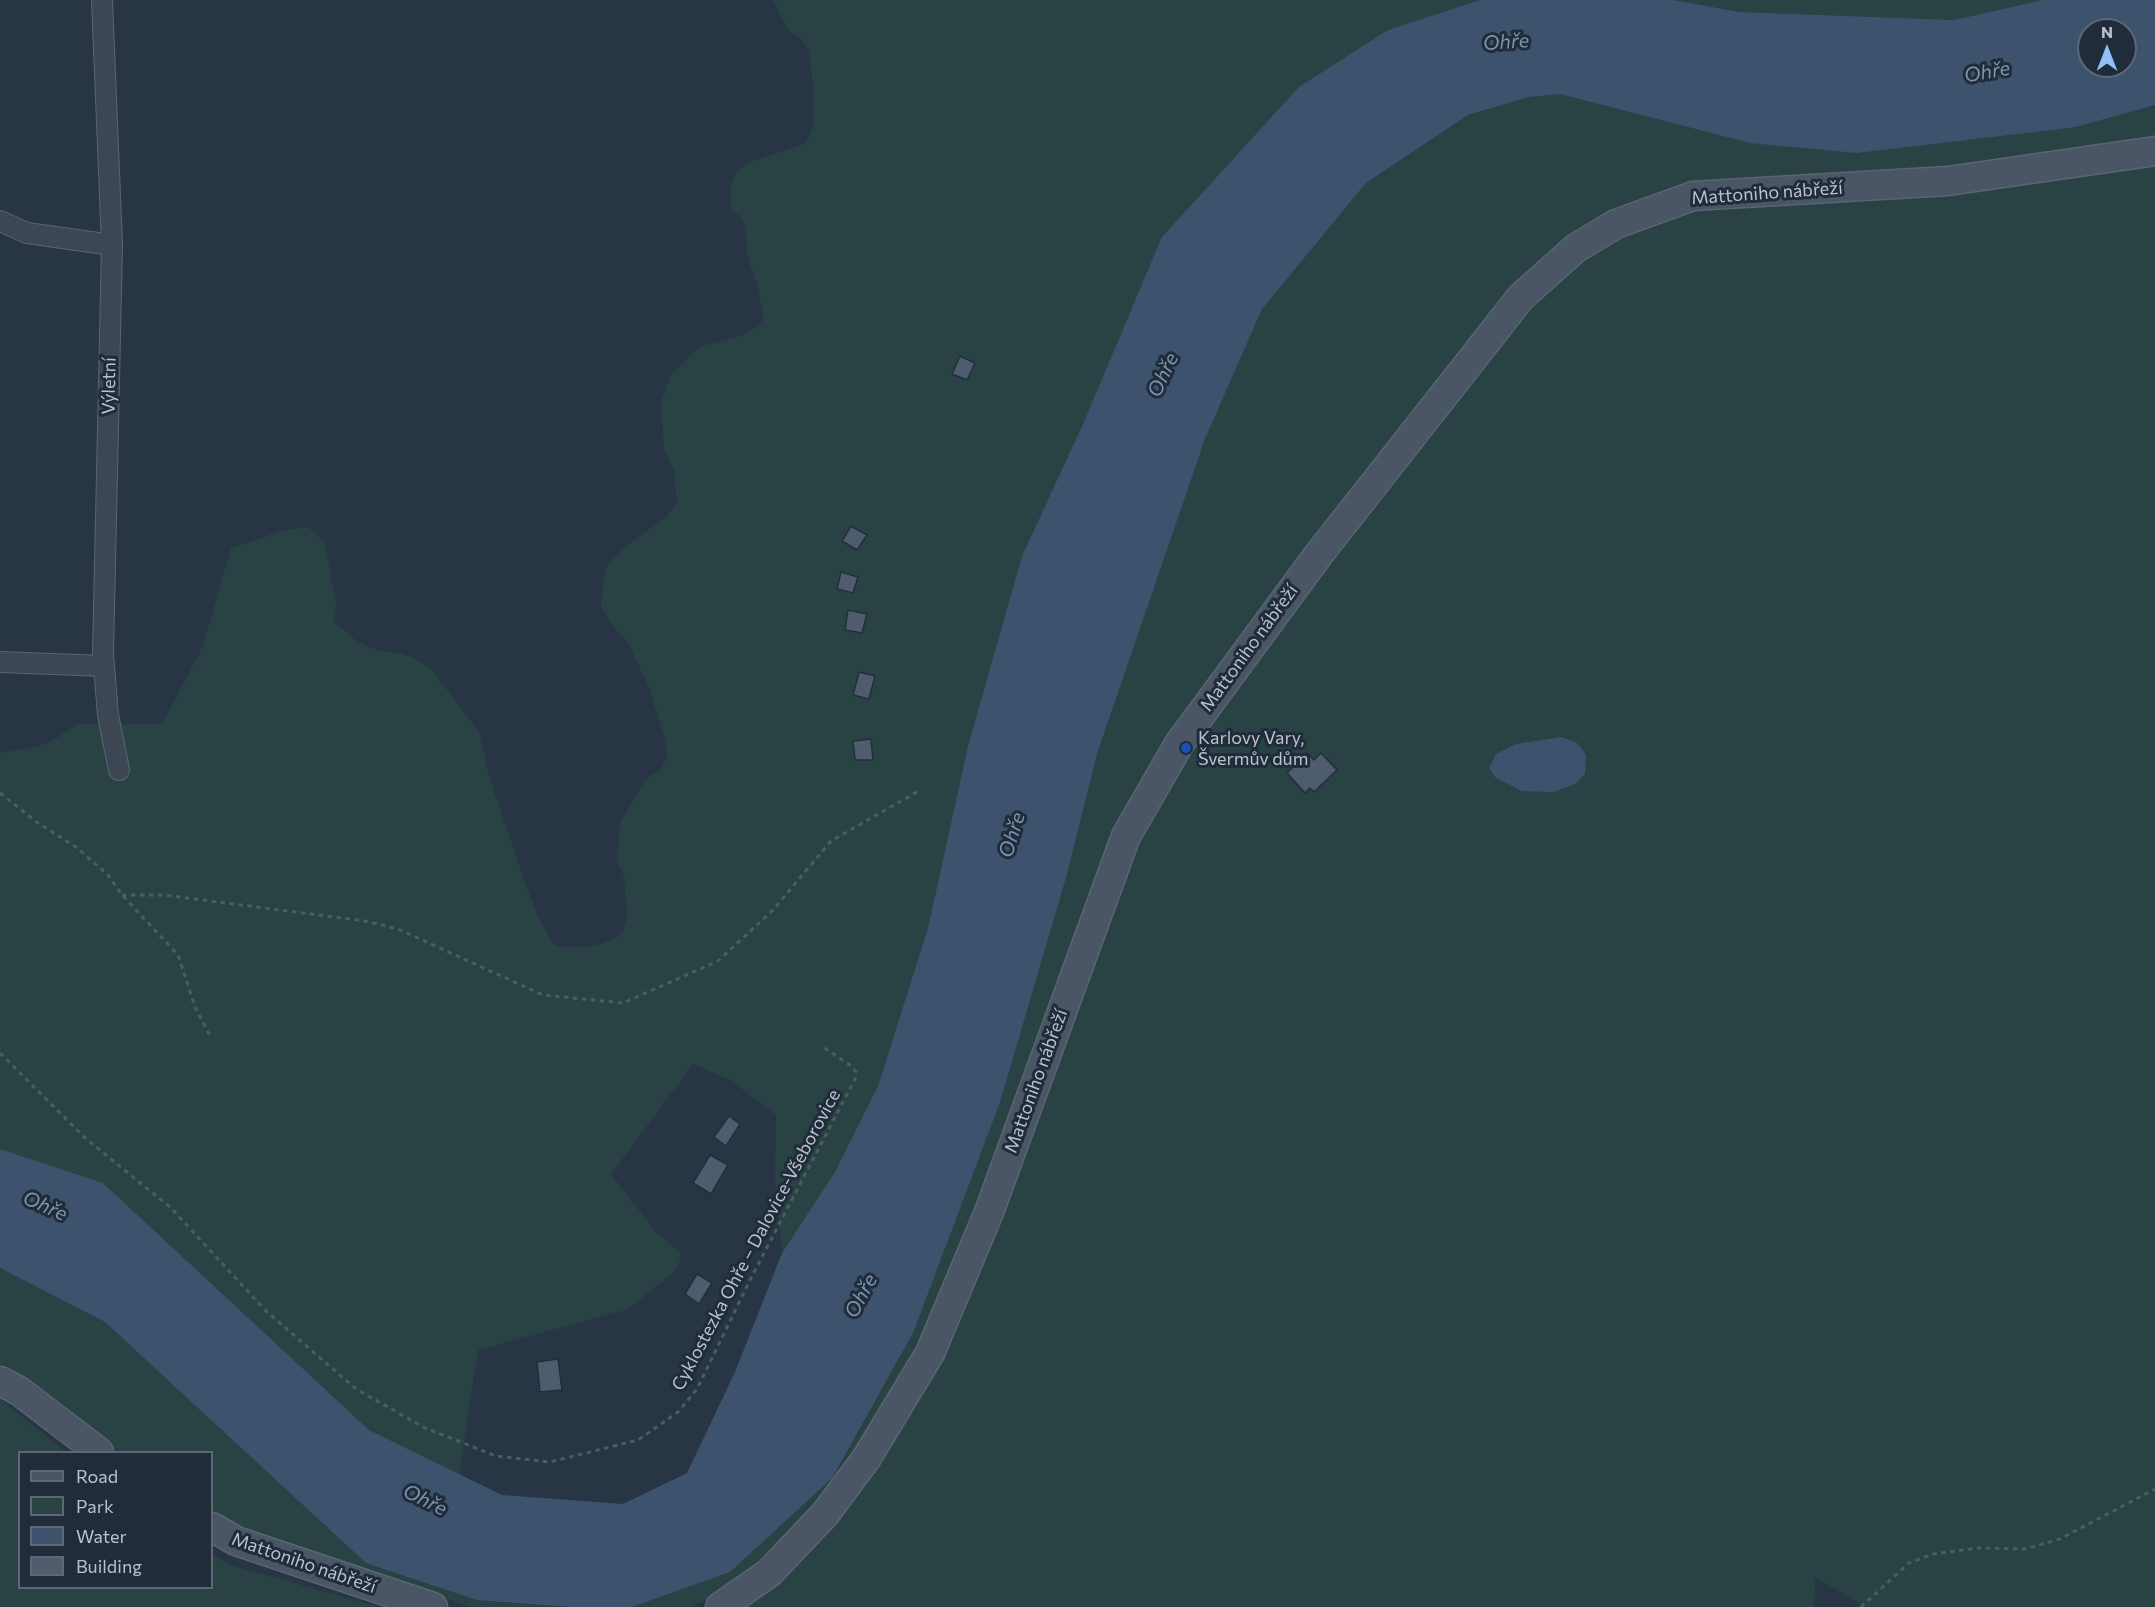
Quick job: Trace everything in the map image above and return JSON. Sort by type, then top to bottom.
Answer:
[{"type":"main road","name":"Mattoniho nábřeží","points":[[720,1607],[769,1573],[825,1514],[866,1459],[930,1353],[989,1212],[1126,836],[1179,744],[1319,554],[1521,297],[1576,248],[1606,230],[1693,196],[1948,181],[2155,151]]},
{"type":"main road","points":[[0,1381],[19,1391],[98,1451]]},
{"type":"main road","name":"Mattoniho nábřeží","points":[[213,1528],[236,1541],[433,1607]]},
{"type":"street","name":"Výletní","points":[[102,0],[112,245],[104,666],[108,716],[119,770]]},
{"type":"street","points":[[0,221],[27,233],[112,245]]},
{"type":"street","points":[[0,662],[104,666]]},
{"type":"path","points":[[122,895],[164,895],[365,921],[398,929],[543,995],[622,1003],[718,961],[773,909],[831,842],[917,792]]},
{"type":"path","points":[[0,793],[38,823],[76,847],[108,875],[122,895],[178,955],[195,1007],[211,1038]]},
{"type":"path","name":"Cyklostezka Ohře – Dalovice-Všeborovice","points":[[0,1053],[84,1137],[171,1208],[266,1311],[356,1389],[425,1428],[495,1456],[550,1462],[638,1440],[678,1412],[697,1389],[751,1278],[855,1079],[856,1072],[850,1065],[823,1047]]},
{"type":"path","points":[[1862,1607],[1909,1563],[1933,1554],[1979,1548],[2025,1549],[2060,1539],[2155,1489]]},
{"type":"green space","points":[[773,0],[1480,0],[1388,30],[1083,424],[1022,556],[968,746],[928,928],[878,1086],[835,1172],[782,1253],[775,1177],[776,1115],[730,1080],[693,1064],[611,1174],[656,1232],[682,1254],[676,1270],[629,1309],[478,1350],[459,1474],[369,1430],[103,1183],[0,1149],[0,753],[36,747],[52,741],[78,724],[162,724],[203,646],[231,548],[284,530],[308,527],[325,543],[336,605],[333,621],[358,642],[377,650],[403,654],[421,662],[434,673],[480,733],[489,777],[523,877],[539,919],[556,947],[594,946],[612,940],[623,931],[627,918],[624,877],[617,859],[620,823],[640,788],[650,775],[660,771],[667,757],[665,739],[648,685],[628,643],[601,607],[602,590],[607,565],[626,546],[666,517],[677,501],[674,470],[664,450],[661,402],[670,376],[699,347],[743,335],[759,325],[764,318],[758,288],[748,259],[745,227],[741,217],[731,210],[731,185],[736,174],[745,164],[805,144],[813,126],[814,99],[809,50],[799,37],[787,29]]},
{"type":"green space","points":[[1673,0],[2043,0],[1954,20],[1740,12]]},
{"type":"green space","points":[[1560,94],[1750,143],[2076,127],[2155,105],[2155,139],[1611,213],[1169,737],[919,1348],[856,1452],[816,1506],[760,1564],[718,1595],[690,1607],[632,1607],[730,1572],[1067,874],[1098,751],[1205,439],[1262,309],[1366,183],[1468,115],[1529,97]]},
{"type":"green space","points":[[2155,164],[2155,1607],[1865,1607],[1815,1577],[1814,1607],[743,1607],[877,1466],[1137,841],[1190,750],[1329,561],[1531,306],[1583,258],[1621,235],[1695,208]]},
{"type":"green space","points":[[0,1268],[105,1322],[157,1370],[477,1600],[570,1607],[471,1607],[241,1530],[213,1514],[213,1451],[118,1451],[74,1417],[0,1368]]},
{"type":"green space","points":[[0,1399],[65,1451],[18,1451],[18,1589],[213,1589],[213,1555],[234,1566],[379,1607],[0,1607]]},
{"type":"water","name":"Ohře","points":[[1480,0],[1673,0],[1740,12],[1954,20],[2043,0],[2155,0],[2155,105],[2076,127],[1857,153],[1750,143],[1560,94],[1529,97],[1468,115],[1366,183],[1262,309],[1205,439],[1098,751],[1067,874],[1000,1102],[913,1333],[832,1478],[730,1572],[632,1607],[570,1607],[477,1600],[366,1563],[105,1322],[0,1268],[0,1149],[103,1183],[369,1430],[502,1495],[623,1504],[687,1473],[735,1372],[782,1253],[835,1172],[878,1086],[928,928],[968,746],[1022,556],[1083,424],[1162,237],[1299,87],[1388,30]]},
{"type":"water","points":[[1561,737],[1577,743],[1586,755],[1585,774],[1575,784],[1554,792],[1522,791],[1495,777],[1489,768],[1496,754],[1516,744]]},
{"type":"building","points":[[960,356],[975,363],[967,380],[952,374]]},
{"type":"building","points":[[851,526],[867,535],[857,550],[842,541]]},
{"type":"building","points":[[841,572],[858,577],[853,593],[837,589]]},
{"type":"building","points":[[848,610],[867,614],[862,633],[845,630]]},
{"type":"building","points":[[859,672],[875,676],[869,699],[853,695]]},
{"type":"building","points":[[871,739],[873,760],[855,760],[853,741]]},
{"type":"building","points":[[1307,753],[1314,760],[1321,753],[1337,770],[1314,792],[1310,788],[1305,793],[1287,773]]},
{"type":"building","points":[[729,1116],[740,1124],[726,1146],[714,1137]]},
{"type":"building","points":[[710,1155],[728,1165],[711,1194],[693,1183]]},
{"type":"building","points":[[697,1274],[712,1283],[699,1304],[685,1294]]},
{"type":"building","points":[[558,1359],[562,1390],[540,1392],[537,1362]]},
{"type":"place","name":"Karlovy Vary, Švermův dům","points":[[1186,748]]}]
